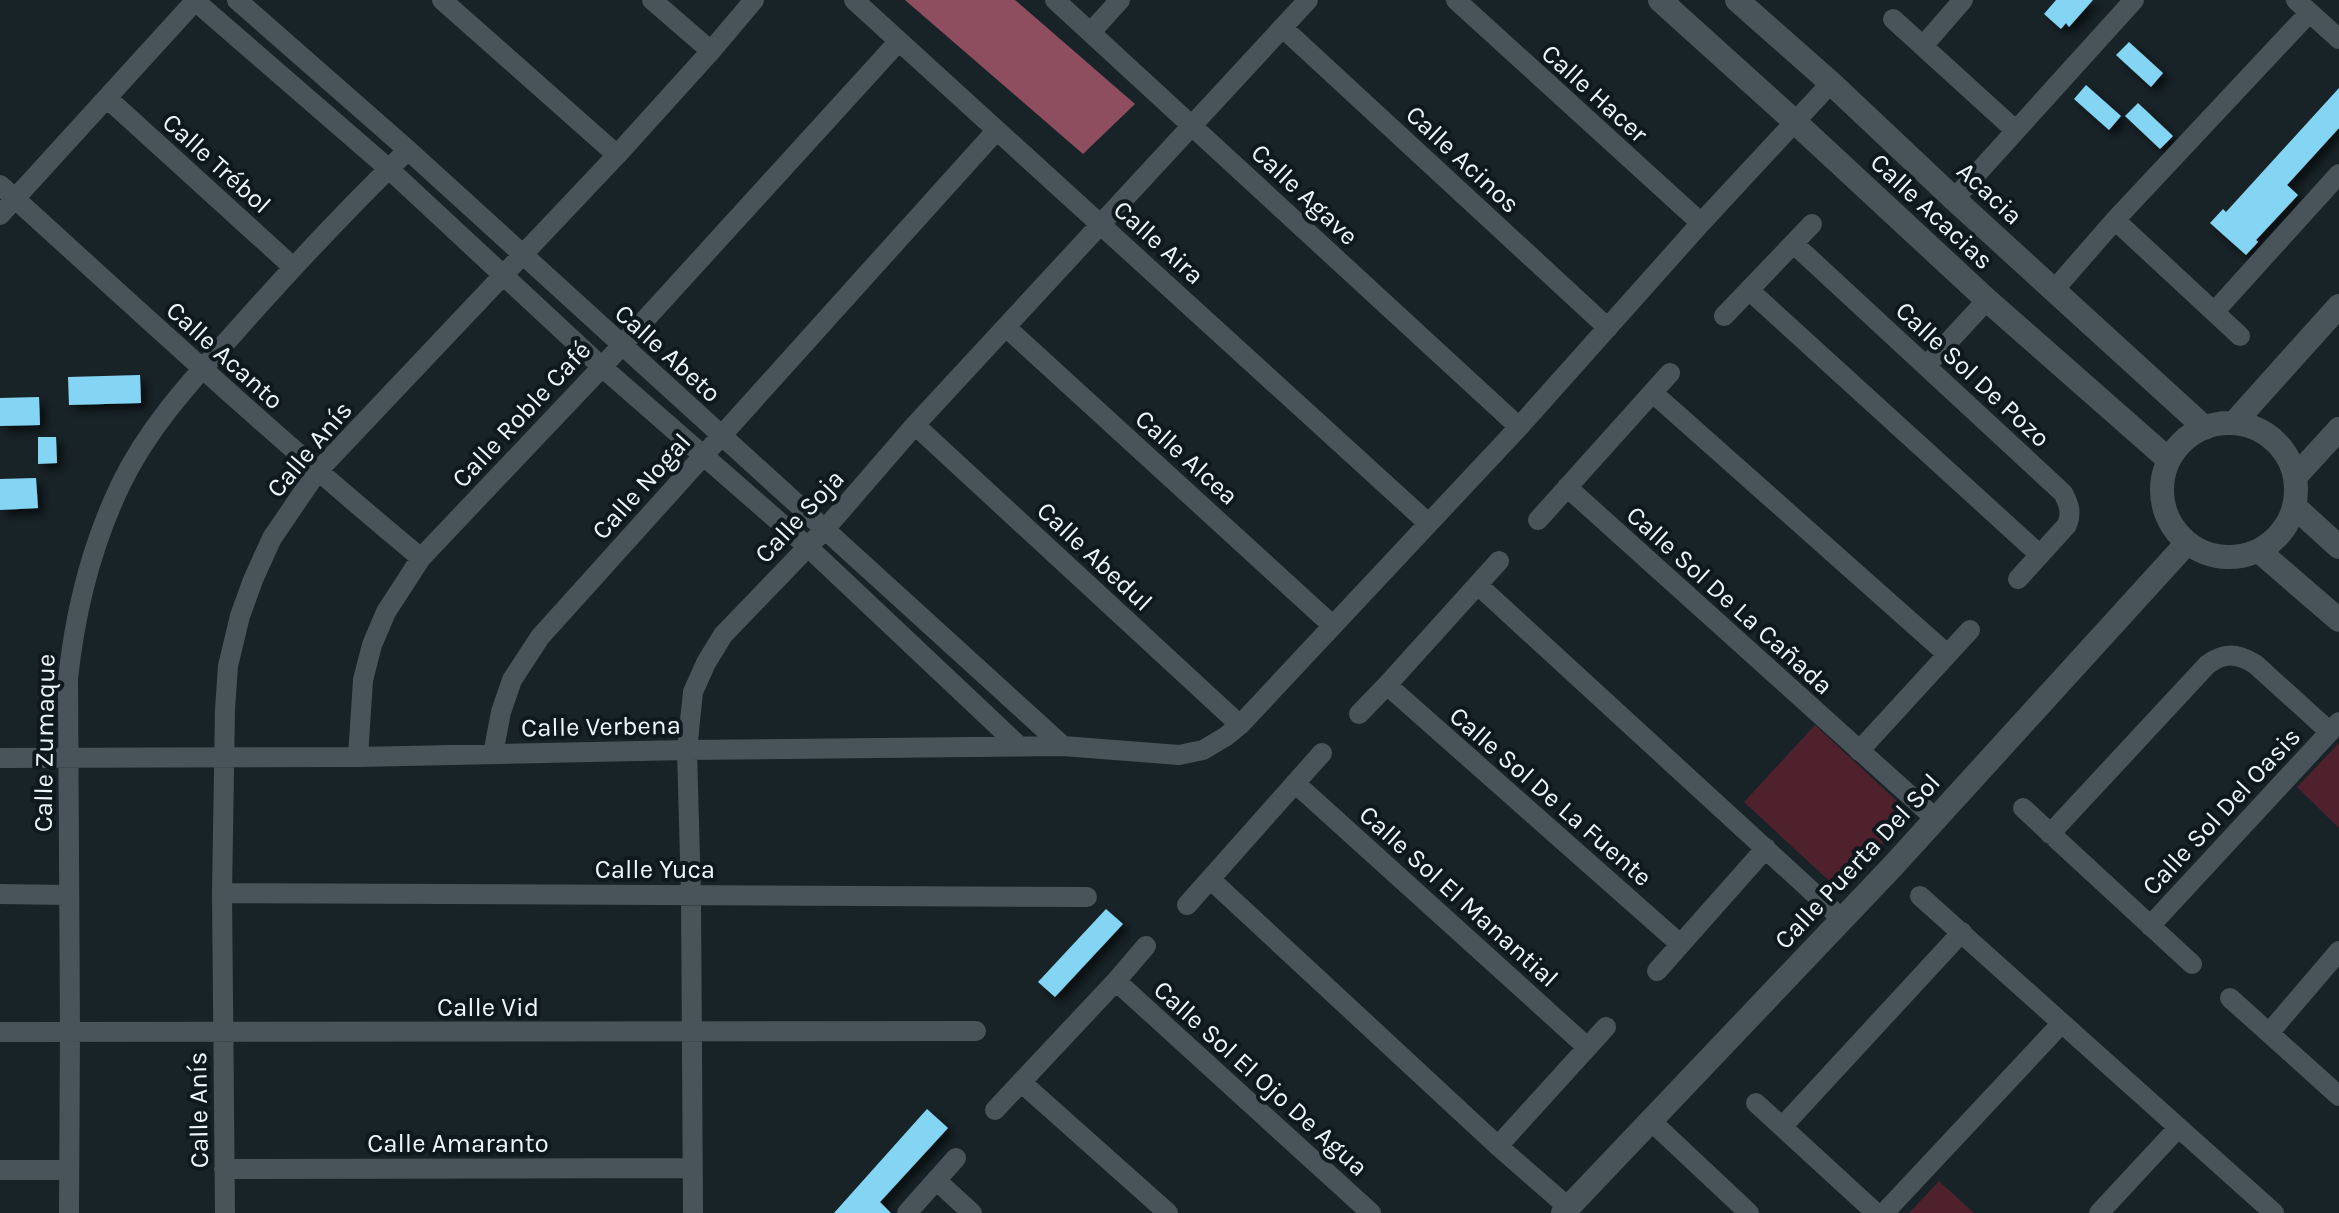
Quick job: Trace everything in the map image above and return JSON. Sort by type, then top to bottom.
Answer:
[{"type":"street","name":"Calle Abeto","points":[[195,0],[389,169],[602,367],[808,547],[1019,746]]},
{"type":"street","points":[[0,215],[7,192],[107,98],[195,0]]},
{"type":"street","name":"Calle Abeto","points":[[237,0],[408,150],[1063,746]]},
{"type":"street","points":[[442,0],[617,155]]},
{"type":"street","points":[[652,0],[711,51]]},
{"type":"street","name":"Calle Anís","points":[[225,1213],[222,893],[228,666],[240,616],[253,580],[272,538],[317,472],[617,155],[754,0]]},
{"type":"street","name":"Calle Aira","points":[[854,0],[1428,523]]},
{"type":"street","name":"Calle Agave","points":[[1055,0],[1519,427]]},
{"type":"street","points":[[1091,32],[1120,0]]},
{"type":"street","name":"Calle Soja","points":[[693,1213],[687,750],[693,692],[706,663],[723,635],[826,528],[915,425],[1308,0]]},
{"type":"street","name":"Calle Hacer","points":[[1456,0],[1701,223]]},
{"type":"street","name":"Calle Acacias","points":[[1660,0],[1987,300],[2169,460]]},
{"type":"street","name":"Acacia","points":[[1737,0],[2205,428]]},
{"type":"street","points":[[1923,46],[1963,0]]},
{"type":"street","points":[[1954,199],[2134,0]]},
{"type":"street","points":[[2054,290],[2302,6],[2339,39]]},
{"type":"street","points":[[1893,19],[2015,130]]},
{"type":"street","name":"Calle Acinos","points":[[1283,28],[1608,328]]},
{"type":"street","name":"Calle Roble Café","points":[[358,757],[363,680],[372,645],[386,612],[421,558],[602,367],[899,41]]},
{"type":"street","points":[[1240,725],[1519,427],[1831,83]]},
{"type":"street","name":"Calle Trébol","points":[[107,98],[293,267]]},
{"type":"street","name":"Calle Nogal","points":[[493,754],[501,712],[512,680],[533,646],[996,131]]},
{"type":"street","name":"Calle Zumaque","points":[[69,1213],[68,679],[73,633],[85,579],[120,485],[142,446],[174,401],[293,267],[408,150]]},
{"type":"street","points":[[2215,311],[2339,174]]},
{"type":"street","name":"Calle Acanto","points":[[7,192],[201,370],[421,558]]},
{"type":"street","points":[[2115,220],[2240,336]]},
{"type":"street","points":[[1724,316],[1812,224]]},
{"type":"street","name":"Calle Sol De Pozo","points":[[1794,244],[2063,493],[2070,518],[2059,535],[2018,579]]},
{"type":"street","points":[[1749,290],[2040,555]]},
{"type":"street","points":[[1927,365],[1987,300]]},
{"type":"street","points":[[2234,423],[2339,306]]},
{"type":"street","name":"Calle Alcea","points":[[1007,328],[1332,625]]},
{"type":"street","points":[[1538,520],[1670,373]]},
{"type":"street","points":[[1653,393],[1947,654]]},
{"type":"street","points":[[2234,423],[2267,434],[2280,446],[2296,476],[2297,492],[2295,507],[2287,525],[2275,540],[2259,551],[2241,557],[2222,557],[2203,553],[2174,530],[2165,513],[2163,477],[2169,460],[2188,437],[2205,428],[2234,423]]},
{"type":"street","name":"Calle Abedul","points":[[915,425],[1240,725]]},
{"type":"street","points":[[2296,476],[2339,429]]},
{"type":"street","name":"Calle Sol De La Cañada","points":[[1567,487],[1936,819]]},
{"type":"street","points":[[2295,507],[2339,547]]},
{"type":"street","name":"Calle Puerta Del Sol","points":[[1565,1210],[1936,819],[2187,543]]},
{"type":"street","points":[[2259,551],[2339,620]]},
{"type":"street","points":[[1359,714],[1499,561]]},
{"type":"street","points":[[1479,586],[1842,919]]},
{"type":"street","points":[[1859,751],[1970,630]]},
{"type":"street","name":"Calle Sol Del Oasis","points":[[2050,834],[2207,665],[2224,655],[2243,657],[2255,664],[2334,727],[2150,926]]},
{"type":"street","name":"Calle Sol De La Fuente","points":[[1387,685],[1680,944]]},
{"type":"street","name":"Calle Verbena","points":[[0,758],[224,759],[1019,746],[1063,746],[1179,755],[1203,750],[1240,725]]},
{"type":"street","points":[[1187,905],[1322,753]]},
{"type":"street","name":"Calle Sol El Manantial","points":[[1295,783],[1587,1047]]},
{"type":"street","name":"Calle Sol Del Oasis","points":[[2023,808],[2192,964]]},
{"type":"street","points":[[1657,971],[1766,848]]},
{"type":"street","points":[[1210,879],[1565,1210]]},
{"type":"street","name":"Calle Yuca","points":[[222,893],[1087,897]]},
{"type":"street","points":[[0,894],[68,895]]},
{"type":"street","points":[[1920,896],[2274,1213]]},
{"type":"street","points":[[1782,1127],[1962,932]]},
{"type":"street","name":"Calle Sol El Ojo De Agua","points":[[995,1110],[1146,946]]},
{"type":"street","points":[[2269,1033],[2339,951]]},
{"type":"street","name":"Calle Sol El Ojo De Agua","points":[[1116,981],[1371,1213]]},
{"type":"street","points":[[2230,998],[2339,1096]]},
{"type":"street","points":[[1884,1213],[2061,1024]]},
{"type":"street","points":[[1498,1146],[1606,1027]]},
{"type":"street","name":"Calle Vid","points":[[0,1032],[976,1031]]},
{"type":"street","points":[[1021,1082],[1168,1213]]},
{"type":"street","points":[[1756,1103],[1876,1213]]},
{"type":"street","points":[[1650,1120],[1749,1213]]},
{"type":"street","points":[[2099,1213],[2178,1128]]},
{"type":"street","points":[[907,1213],[956,1158]]},
{"type":"street","name":"Calle Amaranto","points":[[224,1169],[692,1168]]},
{"type":"street","points":[[0,1170],[69,1170]]},
{"type":"street","points":[[936,1180],[972,1213]]},
{"type":"shaded area","points":[[905,0],[1015,0],[1135,104],[1083,154]]},
{"type":"shaded area","points":[[1815,725],[1911,814],[1839,890],[1744,802]]},
{"type":"shaded area","points":[[2339,743],[2339,828],[2297,787]]},
{"type":"shaded area","points":[[1939,1181],[1974,1213],[1909,1213]]},
{"type":"building","points":[[2056,0],[2093,0],[2069,27],[2066,23],[2061,29],[2044,14]]},
{"type":"building","points":[[2129,42],[2163,73],[2151,87],[2116,55]]},
{"type":"building","points":[[2086,85],[2121,116],[2109,130],[2074,99]]},
{"type":"building","points":[[2339,88],[2339,128],[2287,185],[2298,195],[2246,255],[2210,223],[2223,209],[2226,212]]},
{"type":"building","points":[[2138,103],[2173,136],[2160,149],[2125,116]]},
{"type":"building","points":[[140,375],[141,403],[69,405],[68,377]]},
{"type":"building","points":[[39,397],[40,425],[0,426],[0,398]]},
{"type":"building","points":[[38,437],[56,437],[57,463],[38,464]]},
{"type":"building","points":[[36,478],[38,508],[0,510],[0,479]]},
{"type":"building","points":[[1106,909],[1123,924],[1055,997],[1038,982]]},
{"type":"building","points":[[927,1109],[948,1128],[880,1202],[891,1213],[834,1213]]}]
